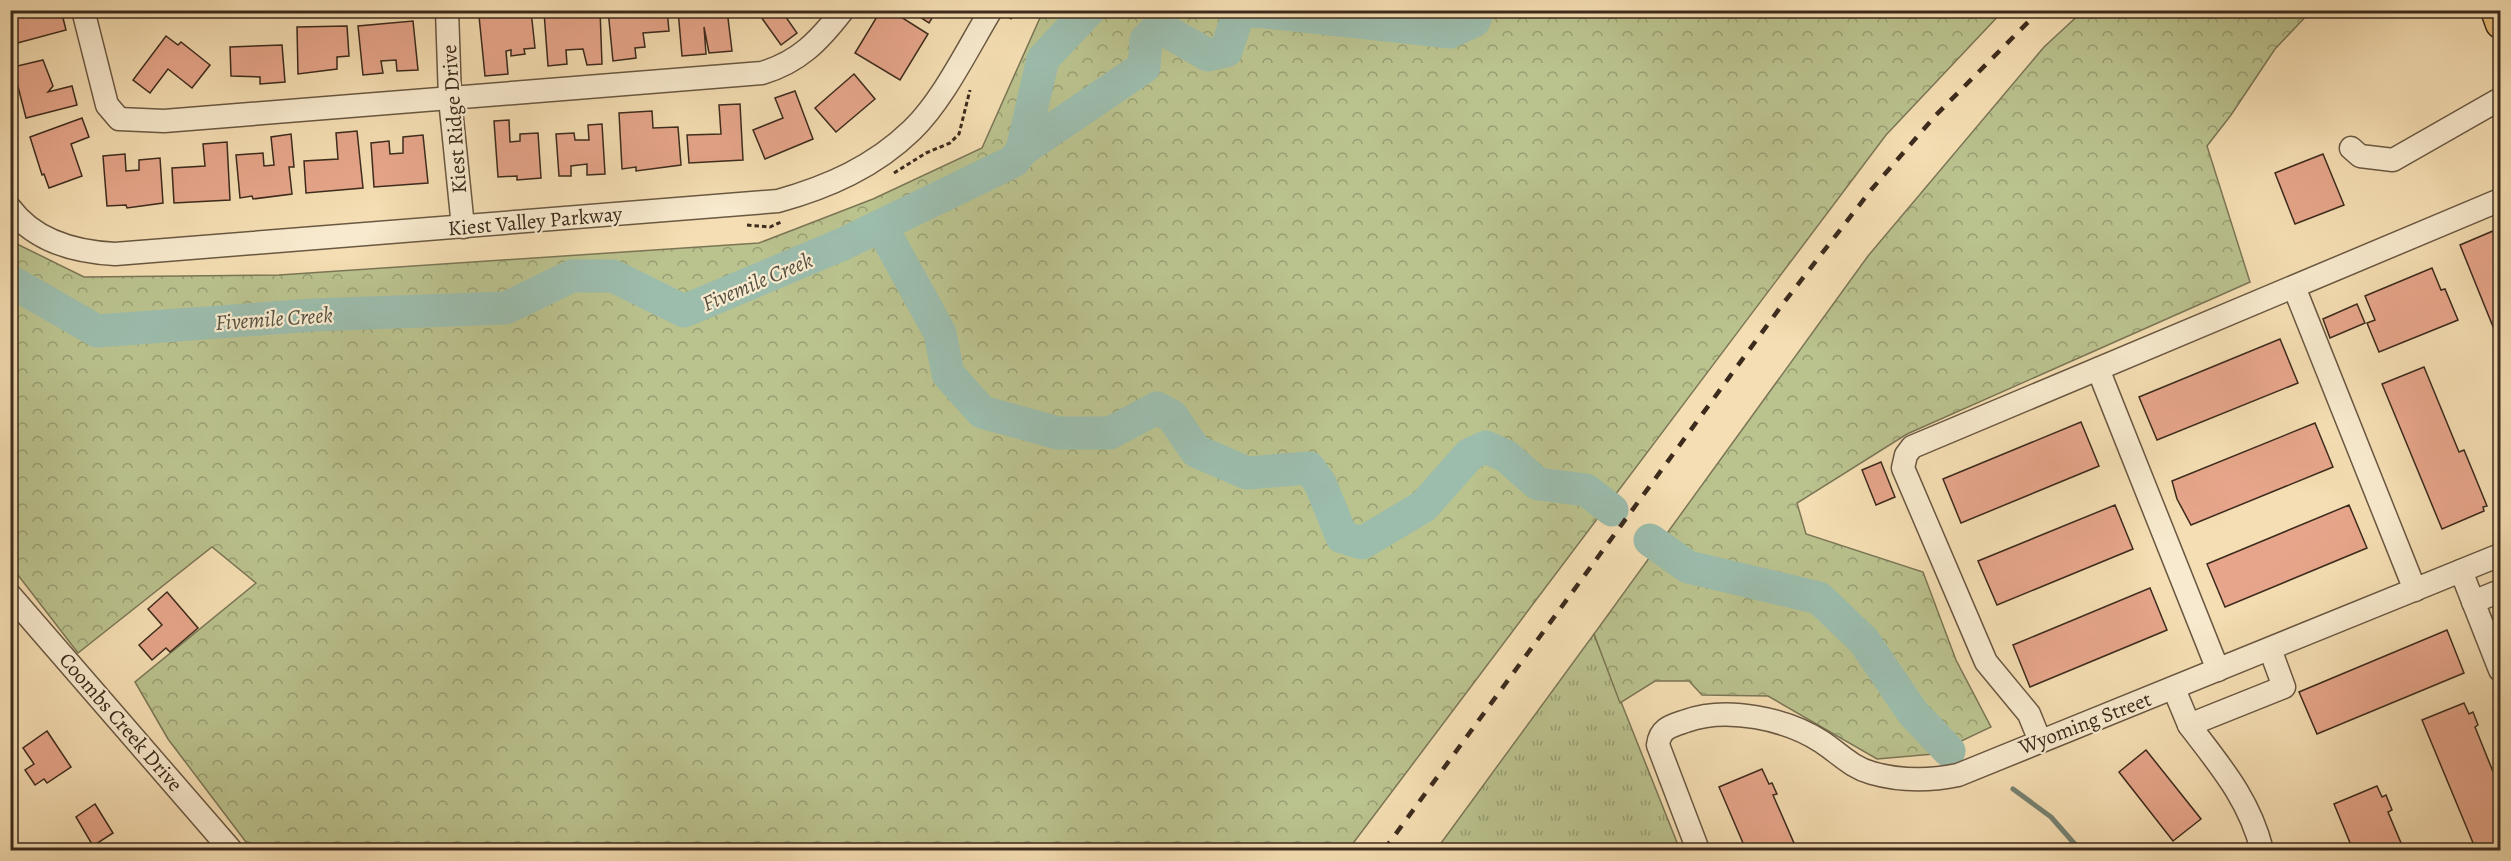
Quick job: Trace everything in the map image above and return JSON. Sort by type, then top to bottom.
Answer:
[{"type":"main road","points":[[2495,10],[2500,24]]},
{"type":"street","points":[[83,10],[107,105],[119,119],[164,121],[762,74],[794,60],[827,30],[843,10]]},
{"type":"street","name":"Kiest Ridge Drive","points":[[447,10],[450,99],[463,227]]},
{"type":"street","name":"Kiest Valley Parkway","points":[[10,208],[38,232],[62,246],[85,253],[116,254],[778,201],[813,191],[849,176],[883,154],[913,129],[936,99],[991,10]]},
{"type":"street","points":[[2351,148],[2360,156],[2393,160],[2500,99]]},
{"type":"street","points":[[2040,741],[2029,714],[1986,662],[1903,468],[1906,455],[1912,447],[2500,200]]},
{"type":"street","points":[[2294,287],[2415,590]]},
{"type":"street","points":[[2098,369],[2218,670]]},
{"type":"street","name":"Wyoming Street","points":[[1698,850],[1658,745],[1659,736],[1665,729],[1694,718],[1743,717],[1803,731],[1854,767],[1884,776],[1920,780],[1958,775],[2500,555]]},
{"type":"street","points":[[2461,571],[2500,670]]},
{"type":"street","points":[[2473,602],[2500,591]]},
{"type":"street","name":"Coombs Creek Drive","points":[[10,595],[231,850]]},
{"type":"street","points":[[2190,725],[2284,687],[2270,649]]},
{"type":"street","points":[[2174,689],[2190,725],[2243,798],[2255,822],[2262,850]]},
{"type":"green space","points":[[2084,10],[2311,11],[2275,49],[2231,115],[2207,146],[2250,282],[1907,434],[1797,503],[1806,534],[1923,572],[1956,660],[1991,727],[1934,754],[1877,759],[1768,696],[1702,695],[1689,681],[1655,681],[1620,703],[1594,634],[1868,256],[2044,47]]},
{"type":"green space","points":[[1043,11],[2003,11],[1886,135],[1348,850],[252,850],[168,739],[135,682],[256,583],[212,547],[78,653],[11,566],[11,241],[84,277],[279,275],[759,243],[873,199],[982,148]]},
{"type":"green space","points":[[1594,634],[1680,850],[1436,850]]},
{"type":"building","points":[[10,10],[30,10],[31,17],[61,10],[66,30],[10,45]]},
{"type":"building","points":[[600,10],[602,64],[587,65],[583,49],[566,50],[567,64],[548,66],[544,12]]},
{"type":"building","points":[[608,10],[667,10],[669,31],[643,33],[645,47],[635,48],[636,58],[613,61]]},
{"type":"building","points":[[678,10],[727,10],[732,51],[709,53],[704,27],[706,54],[682,56]]},
{"type":"building","points":[[756,10],[781,10],[797,33],[781,45]]},
{"type":"building","points":[[881,10],[890,10],[928,34],[900,80],[855,53]]},
{"type":"building","points":[[909,10],[937,10],[929,23]]},
{"type":"building","points":[[531,11],[535,48],[524,49],[525,54],[511,56],[511,50],[506,51],[508,74],[485,76],[479,16]]},
{"type":"building","points":[[413,21],[418,70],[397,71],[396,60],[381,61],[383,73],[363,75],[358,26]]},
{"type":"building","points":[[347,26],[349,56],[337,57],[337,69],[298,74],[297,27]]},
{"type":"building","points":[[166,36],[178,45],[181,42],[210,65],[192,88],[168,69],[150,93],[133,80]]},
{"type":"building","points":[[282,45],[285,82],[260,84],[260,77],[231,76],[230,47]]},
{"type":"building","points":[[43,60],[53,86],[48,92],[72,86],[77,105],[26,118],[13,67]]},
{"type":"building","points":[[854,74],[875,99],[836,132],[815,108]]},
{"type":"building","points":[[795,91],[813,139],[765,159],[753,130],[783,118],[775,98]]},
{"type":"building","points":[[740,104],[743,160],[689,163],[687,135],[721,134],[719,105]]},
{"type":"building","points":[[652,111],[653,128],[678,127],[681,165],[636,171],[636,167],[622,169],[619,113]]},
{"type":"building","points":[[82,118],[89,137],[71,144],[82,176],[49,188],[44,174],[42,175],[30,137]]},
{"type":"building","points":[[509,120],[510,142],[520,141],[520,134],[538,133],[541,178],[517,180],[517,176],[498,177],[494,121]]},
{"type":"building","points":[[602,124],[605,174],[587,175],[587,164],[571,166],[571,176],[559,176],[556,134],[574,133],[575,140],[589,140],[588,125]]},
{"type":"building","points":[[357,131],[363,188],[306,193],[304,161],[338,159],[336,133]]},
{"type":"building","points":[[291,134],[294,167],[289,167],[292,194],[253,199],[252,196],[240,198],[236,155],[263,153],[264,166],[274,165],[271,137]]},
{"type":"building","points":[[423,135],[428,183],[374,187],[371,143],[389,141],[390,154],[403,153],[403,137]]},
{"type":"building","points":[[227,142],[230,200],[174,203],[172,168],[205,166],[203,144]]},
{"type":"building","points":[[125,154],[126,171],[139,170],[139,160],[160,158],[163,203],[127,208],[126,205],[107,206],[103,156]]},
{"type":"building","points":[[2323,154],[2344,205],[2295,224],[2275,173]]},
{"type":"building","points":[[2500,228],[2500,344],[2460,245]]},
{"type":"building","points":[[2432,268],[2441,290],[2445,289],[2458,320],[2379,352],[2367,323],[2375,320],[2365,296]]},
{"type":"building","points":[[2357,304],[2365,323],[2330,338],[2323,319]]},
{"type":"building","points":[[2280,339],[2298,383],[2157,440],[2139,397]]},
{"type":"building","points":[[2424,367],[2459,452],[2464,450],[2487,506],[2483,507],[2484,511],[2442,529],[2382,384]]},
{"type":"building","points":[[2081,422],[2099,466],[1961,523],[1943,479]]},
{"type":"building","points":[[2315,423],[2333,467],[2191,525],[2177,499],[2172,481]]},
{"type":"building","points":[[1881,462],[1895,497],[1876,505],[1862,470]]},
{"type":"building","points":[[2115,505],[2133,549],[1997,605],[1978,561]]},
{"type":"building","points":[[2349,505],[2367,548],[2225,607],[2207,564]]},
{"type":"building","points":[[2150,588],[2167,630],[2030,687],[2013,645]]},
{"type":"building","points":[[167,592],[198,628],[170,652],[166,648],[152,660],[139,645],[162,625],[148,609]]},
{"type":"building","points":[[2447,630],[2464,673],[2317,734],[2299,692]]},
{"type":"building","points":[[2464,703],[2469,714],[2473,712],[2478,725],[2475,727],[2500,789],[2500,843],[2482,850],[2476,850],[2422,720]]},
{"type":"building","points":[[47,731],[71,767],[47,783],[44,779],[35,785],[25,770],[34,764],[23,748]]},
{"type":"building","points":[[2146,750],[2201,819],[2173,841],[2119,772]]},
{"type":"building","points":[[1762,769],[1777,794],[1773,795],[1797,850],[1746,850],[1719,787]]},
{"type":"building","points":[[2377,786],[2382,797],[2386,795],[2392,810],[2388,812],[2404,850],[2353,850],[2334,804]]},
{"type":"building","points":[[95,804],[113,833],[93,846],[76,817]]},
{"type":"waterway","name":"Fivemile Creek","points":[[10,281],[97,331],[313,315],[506,308],[572,276],[613,276],[684,311],[843,244],[1014,161],[1022,150],[1043,59],[1089,10]]},
{"type":"waterway","points":[[1022,150],[1144,67],[1146,40],[1159,27],[1208,55],[1226,51],[1239,12],[1257,11],[1450,32],[1474,21],[1478,10]]},
{"type":"waterway","points":[[881,226],[940,333],[948,374],[982,412],[1058,433],[1110,433],[1157,408],[1172,416],[1196,451],[1247,473],[1309,468],[1320,483],[1342,537],[1362,543],[1424,506],[1470,454],[1486,447],[1506,456],[1538,484],[1586,490],[1612,510]]},
{"type":"waterway","points":[[1650,540],[1688,567],[1819,598],[1864,641],[1913,713],[1949,751]]},
{"type":"waterway","points":[[2013,789],[2051,817],[2080,850]]},
{"type":"railway","points":[[1384,850],[1782,305],[1871,190],[1936,115],[2040,10]]}]
